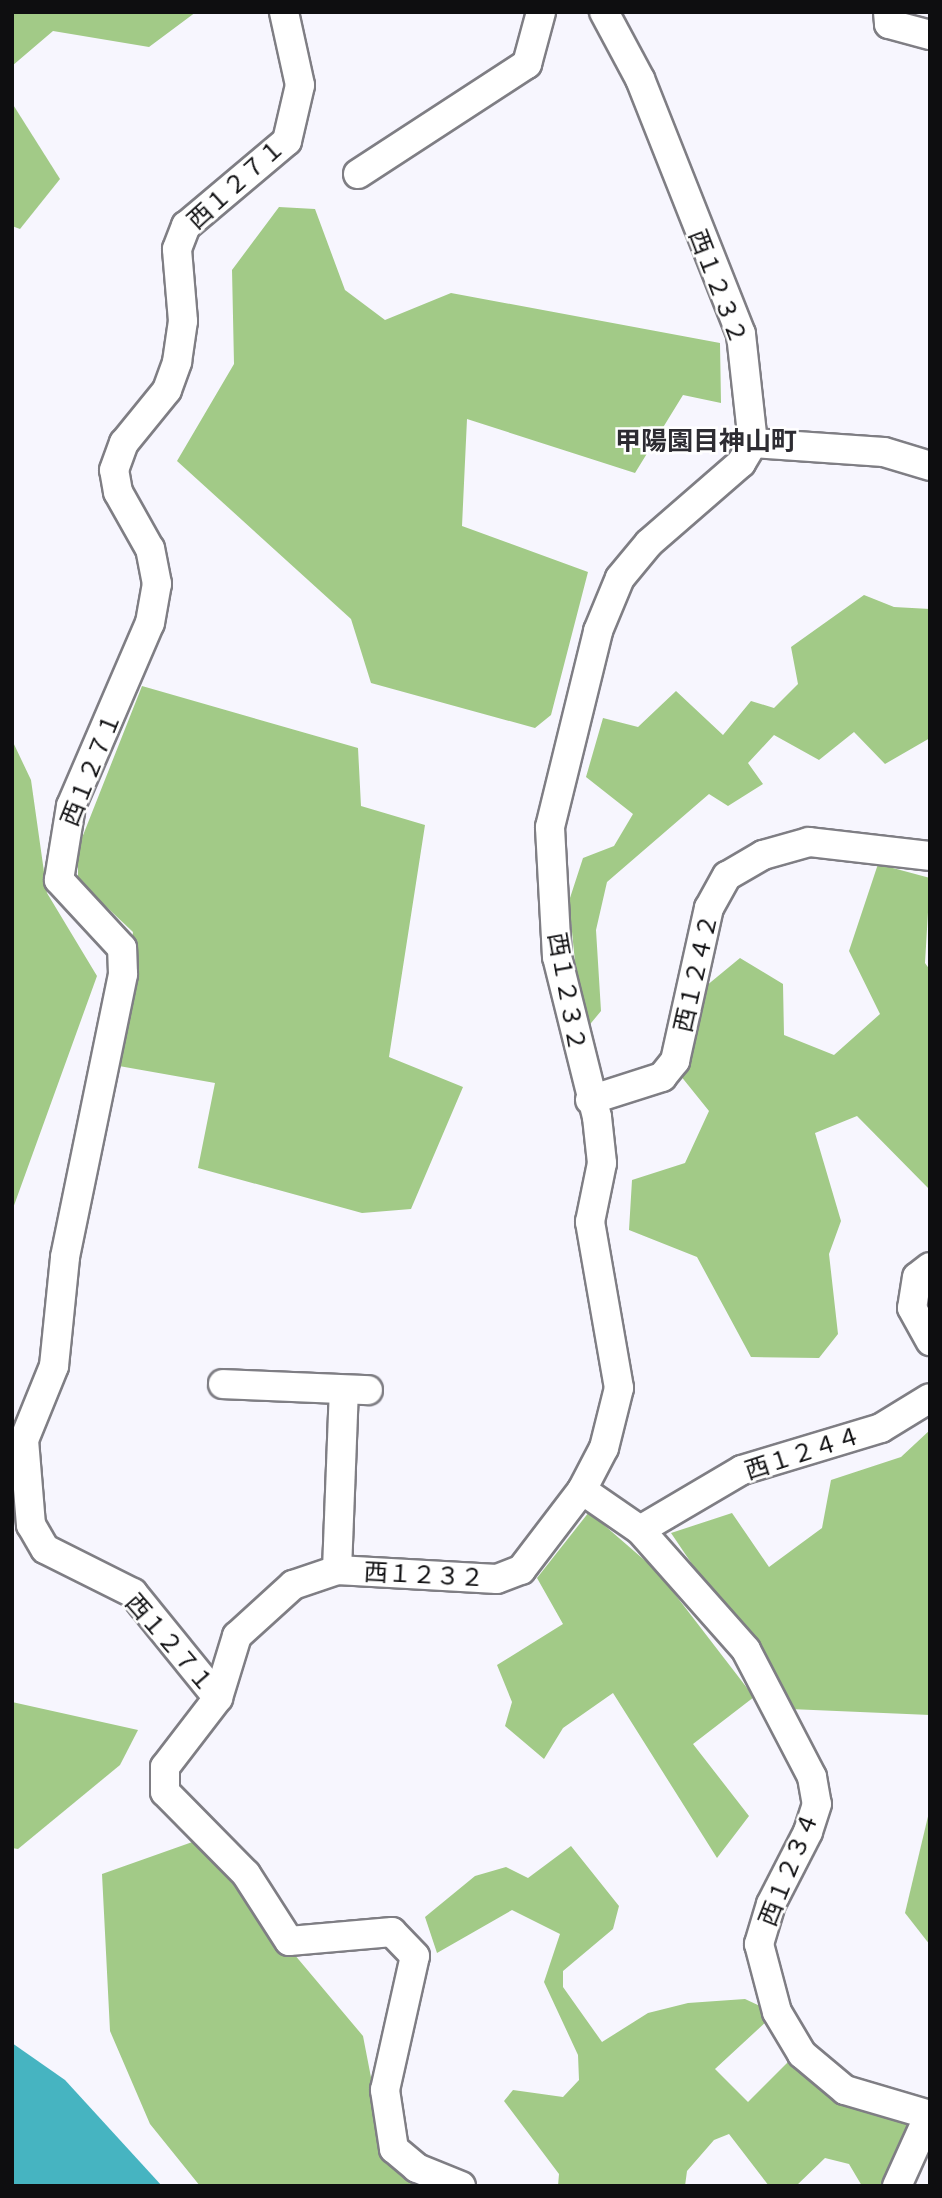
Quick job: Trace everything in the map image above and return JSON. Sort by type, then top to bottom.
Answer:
[{"type":"street","name":"西１２７１","points":[[218,1698],[133,1593],[45,1549],[31,1525],[24,1440],[54,1366],[65,1256],[123,974],[122,948],[59,880],[71,806],[150,623],[157,584],[150,549],[118,492],[114,470],[124,443],[167,390],[177,362],[183,321],[177,249],[186,226],[287,141],[300,85],[284,12]]},
{"type":"street","points":[[358,174],[527,64],[541,12]]},
{"type":"street","name":"西１２３２","points":[[461,2186],[417,2168],[394,2149],[385,2090],[415,1956],[392,1932],[289,1941],[246,1874],[165,1791],[165,1767],[218,1698],[237,1636],[259,1610],[293,1585],[337,1570],[497,1579],[521,1570],[555,1534],[604,1448],[619,1388],[614,1330],[592,1241],[602,1163],[557,957],[550,838],[595,644],[620,578],[649,543],[741,463],[752,443],[741,334],[640,79],[604,12]]},
{"type":"street","points":[[888,12],[889,24],[930,35]]},
{"type":"street","points":[[752,443],[884,452],[930,466]]},
{"type":"street","name":"西１２４２","points":[[590,1100],[662,1077],[675,1061],[709,908],[727,876],[762,855],[809,842],[930,856]]},
{"type":"street","points":[[930,1268],[917,1277],[912,1308],[930,1341]]},
{"type":"street","points":[[223,1384],[356,1391],[337,1570]]},
{"type":"street","name":"西１２４４","points":[[639,1530],[742,1470],[881,1428],[930,1398]]},
{"type":"street","name":"西１２３４","points":[[582,1490],[639,1530],[746,1650],[812,1777],[814,1814],[760,1944],[777,2012],[802,2054],[845,2090],[930,2115]]},
{"type":"street","points":[[897,2186],[930,2115]]},
{"type":"green space","points":[[12,12],[196,12],[149,47],[53,31],[12,66]]},
{"type":"green space","points":[[12,103],[60,179],[20,229],[12,226]]},
{"type":"green space","points":[[279,207],[315,209],[345,290],[385,320],[451,293],[720,343],[721,403],[683,395],[635,473],[467,419],[462,526],[588,572],[551,715],[535,728],[371,683],[351,619],[177,461],[234,364],[232,270]]},
{"type":"green space","points":[[864,595],[894,607],[930,609],[930,738],[885,764],[854,732],[819,760],[774,735],[748,763],[763,784],[728,806],[709,794],[607,882],[596,930],[601,1011],[582,1034],[569,901],[583,858],[614,846],[633,814],[586,777],[603,718],[638,727],[676,691],[723,735],[751,701],[774,708],[798,684],[791,647]]},
{"type":"green space","points":[[142,686],[358,748],[361,806],[425,825],[389,1057],[463,1087],[411,1209],[362,1213],[198,1168],[215,1083],[119,1066],[133,932],[78,880],[78,848]]},
{"type":"green space","points":[[12,740],[31,780],[47,893],[97,976],[12,1211]]},
{"type":"green space","points":[[878,864],[930,878],[925,963],[930,970],[930,1190],[857,1116],[815,1133],[841,1221],[829,1254],[838,1334],[819,1358],[751,1357],[697,1257],[629,1230],[632,1180],[685,1163],[709,1111],[680,1075],[700,991],[740,958],[783,984],[784,1035],[834,1055],[880,1014],[849,951]]},
{"type":"green space","points":[[930,1430],[930,1715],[790,1709],[671,1533],[732,1513],[769,1567],[822,1528],[831,1480],[901,1457]]},
{"type":"green space","points":[[589,1512],[657,1571],[754,1697],[693,1744],[749,1816],[717,1858],[613,1693],[563,1728],[544,1759],[505,1726],[512,1702],[497,1665],[563,1624],[537,1578]]},
{"type":"green space","points":[[12,1702],[138,1730],[120,1765],[18,1849],[12,1848]]},
{"type":"green space","points":[[930,1808],[930,1945],[905,1913]]},
{"type":"green space","points":[[198,1840],[363,2036],[386,2155],[449,2186],[200,2186],[150,2124],[110,2031],[102,1874]]},
{"type":"green space","points":[[571,1846],[619,1906],[613,1929],[563,1971],[563,1987],[602,2042],[648,2013],[688,2003],[745,1999],[760,2006],[768,2020],[715,2069],[748,2102],[789,2061],[830,2095],[915,2128],[888,2186],[862,2186],[849,2164],[825,2158],[796,2186],[769,2186],[729,2134],[714,2140],[687,2171],[685,2186],[558,2186],[559,2174],[504,2101],[513,2090],[563,2097],[579,2080],[578,2055],[544,1982],[560,1934],[512,1910],[437,1953],[425,1917],[475,1876],[506,1867],[528,1878]]},
{"type":"water","points":[[12,2043],[65,2080],[162,2186],[12,2186]]},
{"type":"district","name":"甲陽園目神山町","points":[[706,442]]}]
